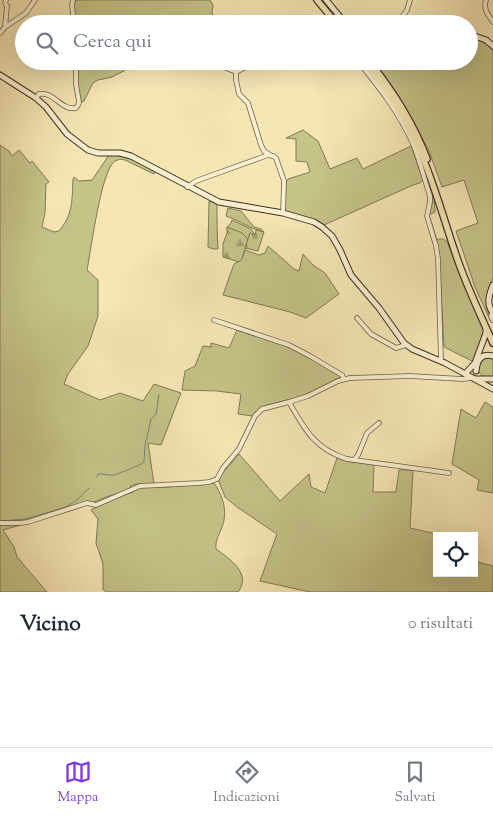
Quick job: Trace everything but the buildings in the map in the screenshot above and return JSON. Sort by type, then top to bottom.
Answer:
[{"type":"main road","points":[[313,0],[325,15]]},
{"type":"main road","points":[[317,0],[330,15]]},
{"type":"main road","points":[[326,0],[338,15]]},
{"type":"main road","points":[[478,37],[486,40],[493,46]]},
{"type":"main road","points":[[371,70],[398,107],[416,143],[428,170],[463,275],[493,343]]},
{"type":"main road","points":[[376,70],[415,128],[466,274],[493,334]]},
{"type":"main road","points":[[0,75],[36,98],[46,107],[66,134],[88,150],[98,153],[126,154],[219,202],[283,213],[314,222],[327,230],[340,250],[351,275],[379,308],[406,345],[442,361],[463,377],[493,379]]},
{"type":"main road","points":[[493,285],[489,305],[493,313]]},
{"type":"main road","points":[[463,377],[475,363],[486,333],[486,327]]},
{"type":"main road","points":[[476,371],[477,362],[481,357],[486,355],[493,356]]},
{"type":"main road","points":[[475,363],[476,371],[482,379]]},
{"type":"main road","points":[[472,378],[493,389]]},
{"type":"street","points":[[5,27],[6,0]]},
{"type":"street","points":[[23,15],[35,0]]},
{"type":"street","points":[[73,0],[73,15]]},
{"type":"street","points":[[403,15],[410,0]]},
{"type":"street","points":[[486,0],[485,10],[493,22]]},
{"type":"street","points":[[0,33],[15,20]]},
{"type":"street","points":[[36,98],[39,94],[44,93],[52,96],[68,108],[76,108],[79,102],[76,70]]},
{"type":"street","points":[[231,70],[236,72],[240,70]]},
{"type":"street","points":[[365,70],[380,88],[404,126],[413,145],[430,196],[427,216],[437,253],[442,361]]},
{"type":"street","points":[[236,72],[239,94],[248,103],[260,145],[264,151],[276,158],[284,180],[283,213]]},
{"type":"street","points":[[187,187],[196,181],[270,155]]},
{"type":"street","points":[[493,313],[491,316],[493,320]]},
{"type":"street","points":[[357,318],[371,334],[396,348],[406,345]]},
{"type":"street","points":[[214,320],[290,345],[342,375],[344,379]]},
{"type":"street","points":[[0,523],[20,523],[87,503],[96,504],[140,486],[199,483],[217,479],[223,468],[239,449],[255,416],[262,410],[308,396],[344,379],[392,376],[463,377]]},
{"type":"street","points":[[289,402],[301,423],[318,444],[338,456],[354,460],[449,473]]},
{"type":"street","points":[[354,460],[367,433],[379,423]]},
{"type":"green space","points":[[75,0],[210,0],[213,5],[213,15],[75,15]]},
{"type":"green space","points":[[478,39],[487,42],[493,49],[493,278],[488,289],[486,301],[491,322],[475,287],[456,231],[478,223],[464,180],[442,187],[429,151],[397,95],[378,70],[478,70]]},
{"type":"green space","points":[[77,70],[125,70],[112,77],[93,83],[84,101],[80,103]]},
{"type":"green space","points":[[303,130],[318,141],[330,169],[357,158],[363,169],[411,146],[423,180],[324,225],[315,220],[286,212],[284,201],[286,181],[310,172],[307,162],[296,161],[296,139],[286,138]]},
{"type":"green space","points":[[0,145],[9,151],[12,156],[19,150],[30,163],[32,161],[49,182],[46,184],[45,213],[42,227],[54,232],[59,231],[67,219],[72,200],[74,177],[79,181],[92,180],[109,155],[128,158],[156,171],[154,174],[121,159],[114,162],[109,169],[101,195],[87,270],[98,280],[98,316],[88,346],[68,374],[64,384],[100,400],[120,393],[143,401],[154,384],[181,393],[161,445],[148,443],[154,484],[136,484],[122,492],[81,507],[3,530],[14,547],[17,557],[47,592],[0,592]]},
{"type":"green space","points":[[419,154],[434,199],[435,212],[429,215],[437,240],[443,239],[447,242],[484,330],[474,362],[444,347],[439,253],[428,215],[432,198]]},
{"type":"green space","points":[[209,201],[217,204],[218,249],[208,247]]},
{"type":"green space","points":[[228,208],[241,211],[254,227],[264,232],[226,216]]},
{"type":"green space","points":[[232,220],[251,229],[254,234],[250,233],[248,239],[241,233],[227,227]]},
{"type":"green space","points":[[227,227],[242,233],[248,239],[242,259],[239,262],[223,257],[223,244]]},
{"type":"green space","points":[[256,230],[264,232],[258,251],[245,248],[250,233],[255,235]]},
{"type":"green space","points":[[268,246],[294,269],[299,271],[303,254],[313,265],[325,273],[339,294],[306,318],[290,312],[223,295],[234,264],[242,259],[245,250],[259,255],[265,253]]},
{"type":"green space","points":[[237,330],[297,350],[341,377],[312,392],[264,406],[252,416],[238,414],[241,394],[182,390],[185,371],[195,366],[203,346],[211,347],[211,343],[229,348]]},
{"type":"green space","points":[[482,358],[493,358],[493,377],[485,377],[480,373],[479,369]]},
{"type":"green space","points":[[485,402],[493,407],[493,493],[477,490],[479,480],[452,464],[461,409],[476,418]]},
{"type":"green space","points":[[239,454],[280,501],[309,474],[311,487],[325,493],[337,458],[374,465],[373,492],[396,492],[399,470],[413,470],[410,528],[433,533],[433,577],[478,577],[478,562],[493,566],[493,592],[310,592],[260,581],[277,534],[225,497],[219,482],[220,476]]},
{"type":"green space","points":[[214,483],[222,499],[225,516],[216,549],[238,567],[241,573],[242,585],[238,592],[106,592],[103,589],[103,564],[96,543],[98,519],[91,510],[108,501],[133,492],[140,487],[168,487]]},
{"type":"waterway","points":[[97,477],[98,474],[114,475],[144,462],[145,445],[151,419],[156,414],[159,395]]},
{"type":"waterway","points":[[1,521],[26,519],[66,507],[89,488]]}]
